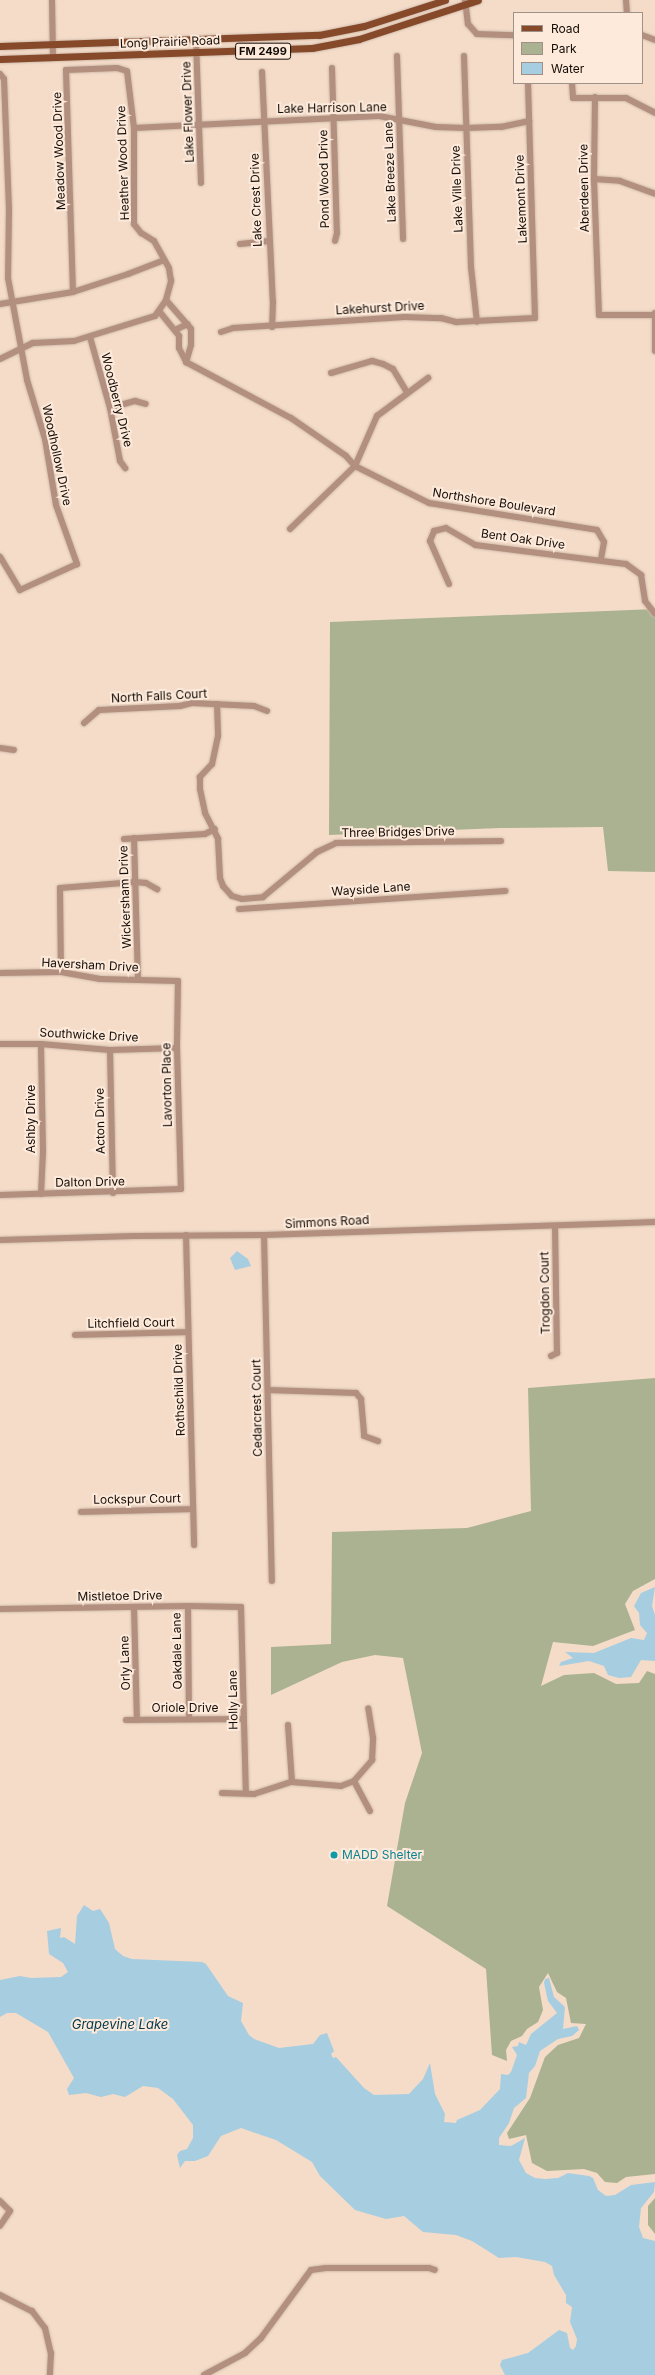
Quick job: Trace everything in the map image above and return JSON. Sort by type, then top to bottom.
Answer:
[{"type":"main road","name":"Long Prairie Road","points":[[0,46],[319,35],[364,26],[445,0]]},
{"type":"main road","name":"Long Prairie Road","points":[[0,58],[289,50],[342,43],[466,2],[478,0]]},
{"type":"street","points":[[52,0],[53,57]]},
{"type":"street","points":[[626,0],[627,12]]},
{"type":"street","points":[[466,2],[468,24],[477,34],[513,35]]},
{"type":"street","points":[[643,35],[655,40]]},
{"type":"street","name":"Lake Flower Drive","points":[[196,40],[201,183]]},
{"type":"street","name":"Lake Breeze Lane","points":[[397,56],[402,239]]},
{"type":"street","name":"Lake Ville Drive","points":[[464,56],[471,267],[477,322]]},
{"type":"street","name":"Meadow Wood Drive","points":[[72,292],[66,70],[117,68],[127,71]]},
{"type":"street","name":"Pond Wood Drive","points":[[332,68],[337,232],[335,241]]},
{"type":"street","name":"Heather Wood Drive","points":[[127,71],[134,128],[134,224],[141,233],[154,242],[164,260],[171,282],[166,300],[159,311]]},
{"type":"street","name":"Lake Crest Drive","points":[[262,72],[272,327]]},
{"type":"street","name":"Woodhollow Drive","points":[[0,557],[20,590],[77,564],[56,505],[45,439],[20,348],[8,278],[9,209],[4,79],[1,74]]},
{"type":"street","name":"Lakemont Drive","points":[[528,84],[536,314]]},
{"type":"street","points":[[572,84],[573,98],[626,98],[655,113]]},
{"type":"street","name":"Aberdeen Drive","points":[[595,97],[594,179],[599,315],[655,314]]},
{"type":"street","name":"Lake Harrison Lane","points":[[134,128],[200,123],[379,116],[436,127],[466,128],[502,127],[530,121]]},
{"type":"street","points":[[594,179],[620,181],[655,194]]},
{"type":"street","points":[[240,244],[269,241]]},
{"type":"street","points":[[0,304],[72,292],[128,274],[164,260]]},
{"type":"street","points":[[166,300],[192,329],[192,345],[186,362]]},
{"type":"street","points":[[0,359],[33,343],[74,341],[155,316],[159,311],[179,336],[179,348],[186,362]]},
{"type":"street","name":"Lakehurst Drive","points":[[221,332],[233,328],[428,317],[456,322],[528,321],[535,318],[536,314]]},
{"type":"street","points":[[655,314],[655,351]]},
{"type":"street","points":[[175,330],[188,324]]},
{"type":"street","name":"Woodberry Drive","points":[[90,336],[110,408],[120,461],[125,468]]},
{"type":"street","points":[[331,373],[372,361],[393,369],[407,392]]},
{"type":"street","name":"Northshore Boulevard","points":[[186,362],[291,418],[355,466],[429,503],[597,530],[604,542],[601,559]]},
{"type":"street","points":[[290,529],[355,466],[377,416],[407,392],[428,378]]},
{"type":"street","points":[[110,408],[135,401],[146,404]]},
{"type":"street","name":"Bent Oak Drive","points":[[449,584],[430,541],[434,531],[446,528],[475,545],[579,559],[601,559]]},
{"type":"street","points":[[601,559],[626,564],[637,570],[642,580],[647,606],[655,614]]},
{"type":"street","name":"North Falls Court","points":[[84,723],[99,710],[180,706],[192,703],[254,706],[267,711]]},
{"type":"street","name":"Three Bridges Drive","points":[[217,704],[218,736],[212,764],[200,777],[200,789],[203,808],[215,829],[220,878],[223,886],[232,896],[242,899],[263,898],[317,852],[336,843],[501,841]]},
{"type":"street","points":[[0,748],[14,750]]},
{"type":"street","points":[[124,839],[205,834],[215,829]]},
{"type":"street","name":"Wickersham Drive","points":[[134,838],[138,979]]},
{"type":"street","points":[[61,972],[60,888],[135,882],[146,883],[157,889]]},
{"type":"street","name":"Wayside Lane","points":[[239,910],[505,891]]},
{"type":"street","name":"Haversham Drive","points":[[0,973],[61,972],[100,979],[178,981]]},
{"type":"street","name":"Lavorton Place","points":[[178,981],[177,1048],[181,1189]]},
{"type":"street","name":"Southwicke Drive","points":[[0,1044],[41,1044],[110,1050],[177,1048]]},
{"type":"street","name":"Ashby Drive","points":[[40,1194],[43,1151],[41,1044]]},
{"type":"street","name":"Acton Drive","points":[[110,1050],[113,1192]]},
{"type":"street","name":"Dalton Drive","points":[[0,1195],[181,1189]]},
{"type":"street","name":"Simmons Road","points":[[0,1240],[186,1235],[264,1235],[655,1222]]},
{"type":"street","name":"Trogdon Court","points":[[551,1356],[557,1353],[555,1226]]},
{"type":"street","name":"Rothschild Drive","points":[[186,1235],[194,1545]]},
{"type":"street","name":"Cedarcrest Court","points":[[264,1235],[272,1581]]},
{"type":"street","name":"Litchfield Court","points":[[75,1335],[188,1332]]},
{"type":"street","points":[[268,1390],[356,1393],[361,1399],[364,1436],[378,1441]]},
{"type":"street","name":"Lockspur Court","points":[[81,1512],[193,1509]]},
{"type":"street","name":"Mistletoe Drive","points":[[0,1609],[188,1606],[241,1607]]},
{"type":"street","name":"Oakdale Lane","points":[[188,1606],[189,1719]]},
{"type":"street","name":"Orly Lane","points":[[134,1607],[137,1720]]},
{"type":"street","name":"Holly Lane","points":[[241,1607],[246,1792]]},
{"type":"street","points":[[222,1792],[263,1792],[292,1782],[341,1786],[354,1781],[372,1760],[373,1738],[368,1708]]},
{"type":"street","name":"Oriole Drive","points":[[126,1720],[244,1719]]},
{"type":"street","points":[[288,1725],[292,1782]]},
{"type":"street","points":[[354,1781],[370,1811]]},
{"type":"street","points":[[0,2201],[8,2206],[10,2211],[0,2226]]},
{"type":"street","points":[[204,2375],[245,2353],[260,2338],[311,2270],[326,2268],[429,2268],[436,2270]]},
{"type":"street","points":[[0,2295],[32,2311],[45,2328],[51,2352],[50,2375]]},
{"type":"green space","points":[[655,609],[655,872],[608,871],[603,827],[500,828],[329,835],[330,622]]},
{"type":"green space","points":[[655,1378],[655,1579],[633,1591],[625,1604],[635,1630],[593,1646],[553,1642],[541,1686],[564,1675],[594,1673],[616,1684],[639,1683],[647,1671],[655,1674],[655,2174],[626,2177],[617,2183],[605,2182],[597,2173],[584,2169],[547,2171],[532,2163],[526,2135],[509,2139],[507,2133],[530,2098],[545,2057],[558,2045],[579,2038],[586,2024],[571,2023],[566,1998],[557,1992],[548,1973],[539,1987],[543,2010],[538,2022],[527,2029],[522,2036],[511,2041],[506,2050],[507,2061],[492,2055],[486,1969],[387,1906],[405,1803],[422,1753],[403,1658],[375,1655],[342,1662],[271,1695],[271,1647],[331,1644],[332,1532],[467,1528],[531,1511],[528,1388]]},
{"type":"green space","points":[[655,2198],[655,2234],[648,2225],[648,2206]]},
{"type":"water","points":[[237,1251],[248,1259],[251,1266],[235,1270],[230,1258]]},
{"type":"water","points":[[655,1587],[652,1606],[655,1615],[655,1661],[641,1660],[631,1677],[619,1678],[608,1675],[604,1666],[589,1661],[559,1666],[561,1662],[573,1658],[565,1652],[594,1653],[631,1638],[644,1640],[647,1633],[640,1625],[639,1613],[634,1606],[641,1593]]},
{"type":"water","name":"Grapevine Lake","points":[[84,1905],[93,1911],[100,1909],[109,1923],[115,1949],[123,1956],[132,1959],[202,1962],[206,1964],[228,1996],[243,2003],[241,2021],[249,2035],[254,2039],[279,2048],[313,2044],[320,2035],[327,2033],[334,2051],[331,2054],[333,2058],[336,2057],[364,2088],[374,2095],[409,2094],[423,2079],[430,2063],[435,2094],[445,2114],[444,2122],[456,2123],[457,2120],[480,2110],[500,2089],[501,2074],[508,2075],[511,2072],[517,2055],[512,2047],[518,2046],[519,2042],[526,2045],[531,2034],[557,2013],[548,2001],[544,1983],[545,1979],[549,1978],[554,1997],[565,2007],[563,2029],[577,2026],[579,2030],[572,2036],[558,2039],[540,2051],[535,2066],[529,2073],[526,2098],[514,2108],[509,2123],[499,2138],[499,2145],[511,2146],[525,2138],[519,2160],[526,2173],[535,2178],[545,2179],[558,2178],[568,2173],[589,2176],[593,2178],[598,2190],[606,2196],[615,2195],[631,2185],[655,2182],[654,2192],[641,2208],[639,2227],[643,2238],[655,2241],[655,2375],[505,2375],[500,2365],[502,2360],[528,2353],[559,2330],[567,2333],[570,2348],[573,2350],[576,2346],[577,2339],[570,2322],[572,2307],[566,2303],[566,2295],[554,2275],[552,2266],[545,2262],[516,2257],[499,2258],[472,2241],[456,2235],[423,2232],[404,2216],[386,2219],[355,2210],[320,2176],[312,2162],[276,2140],[241,2128],[221,2136],[208,2156],[195,2161],[185,2161],[180,2168],[177,2155],[180,2151],[187,2149],[193,2138],[193,2125],[173,2099],[158,2088],[143,2086],[125,2097],[113,2094],[101,2097],[86,2093],[69,2095],[67,2089],[74,2078],[48,2032],[16,2013],[7,2013],[0,2017],[0,1980],[20,1976],[31,1978],[61,1977],[68,1972],[63,1963],[49,1954],[47,1931],[61,1928],[60,1938],[64,1937],[75,1944],[77,1916]]},
{"type":"place","name":"MADD Shelter","points":[[334,1855]]}]
